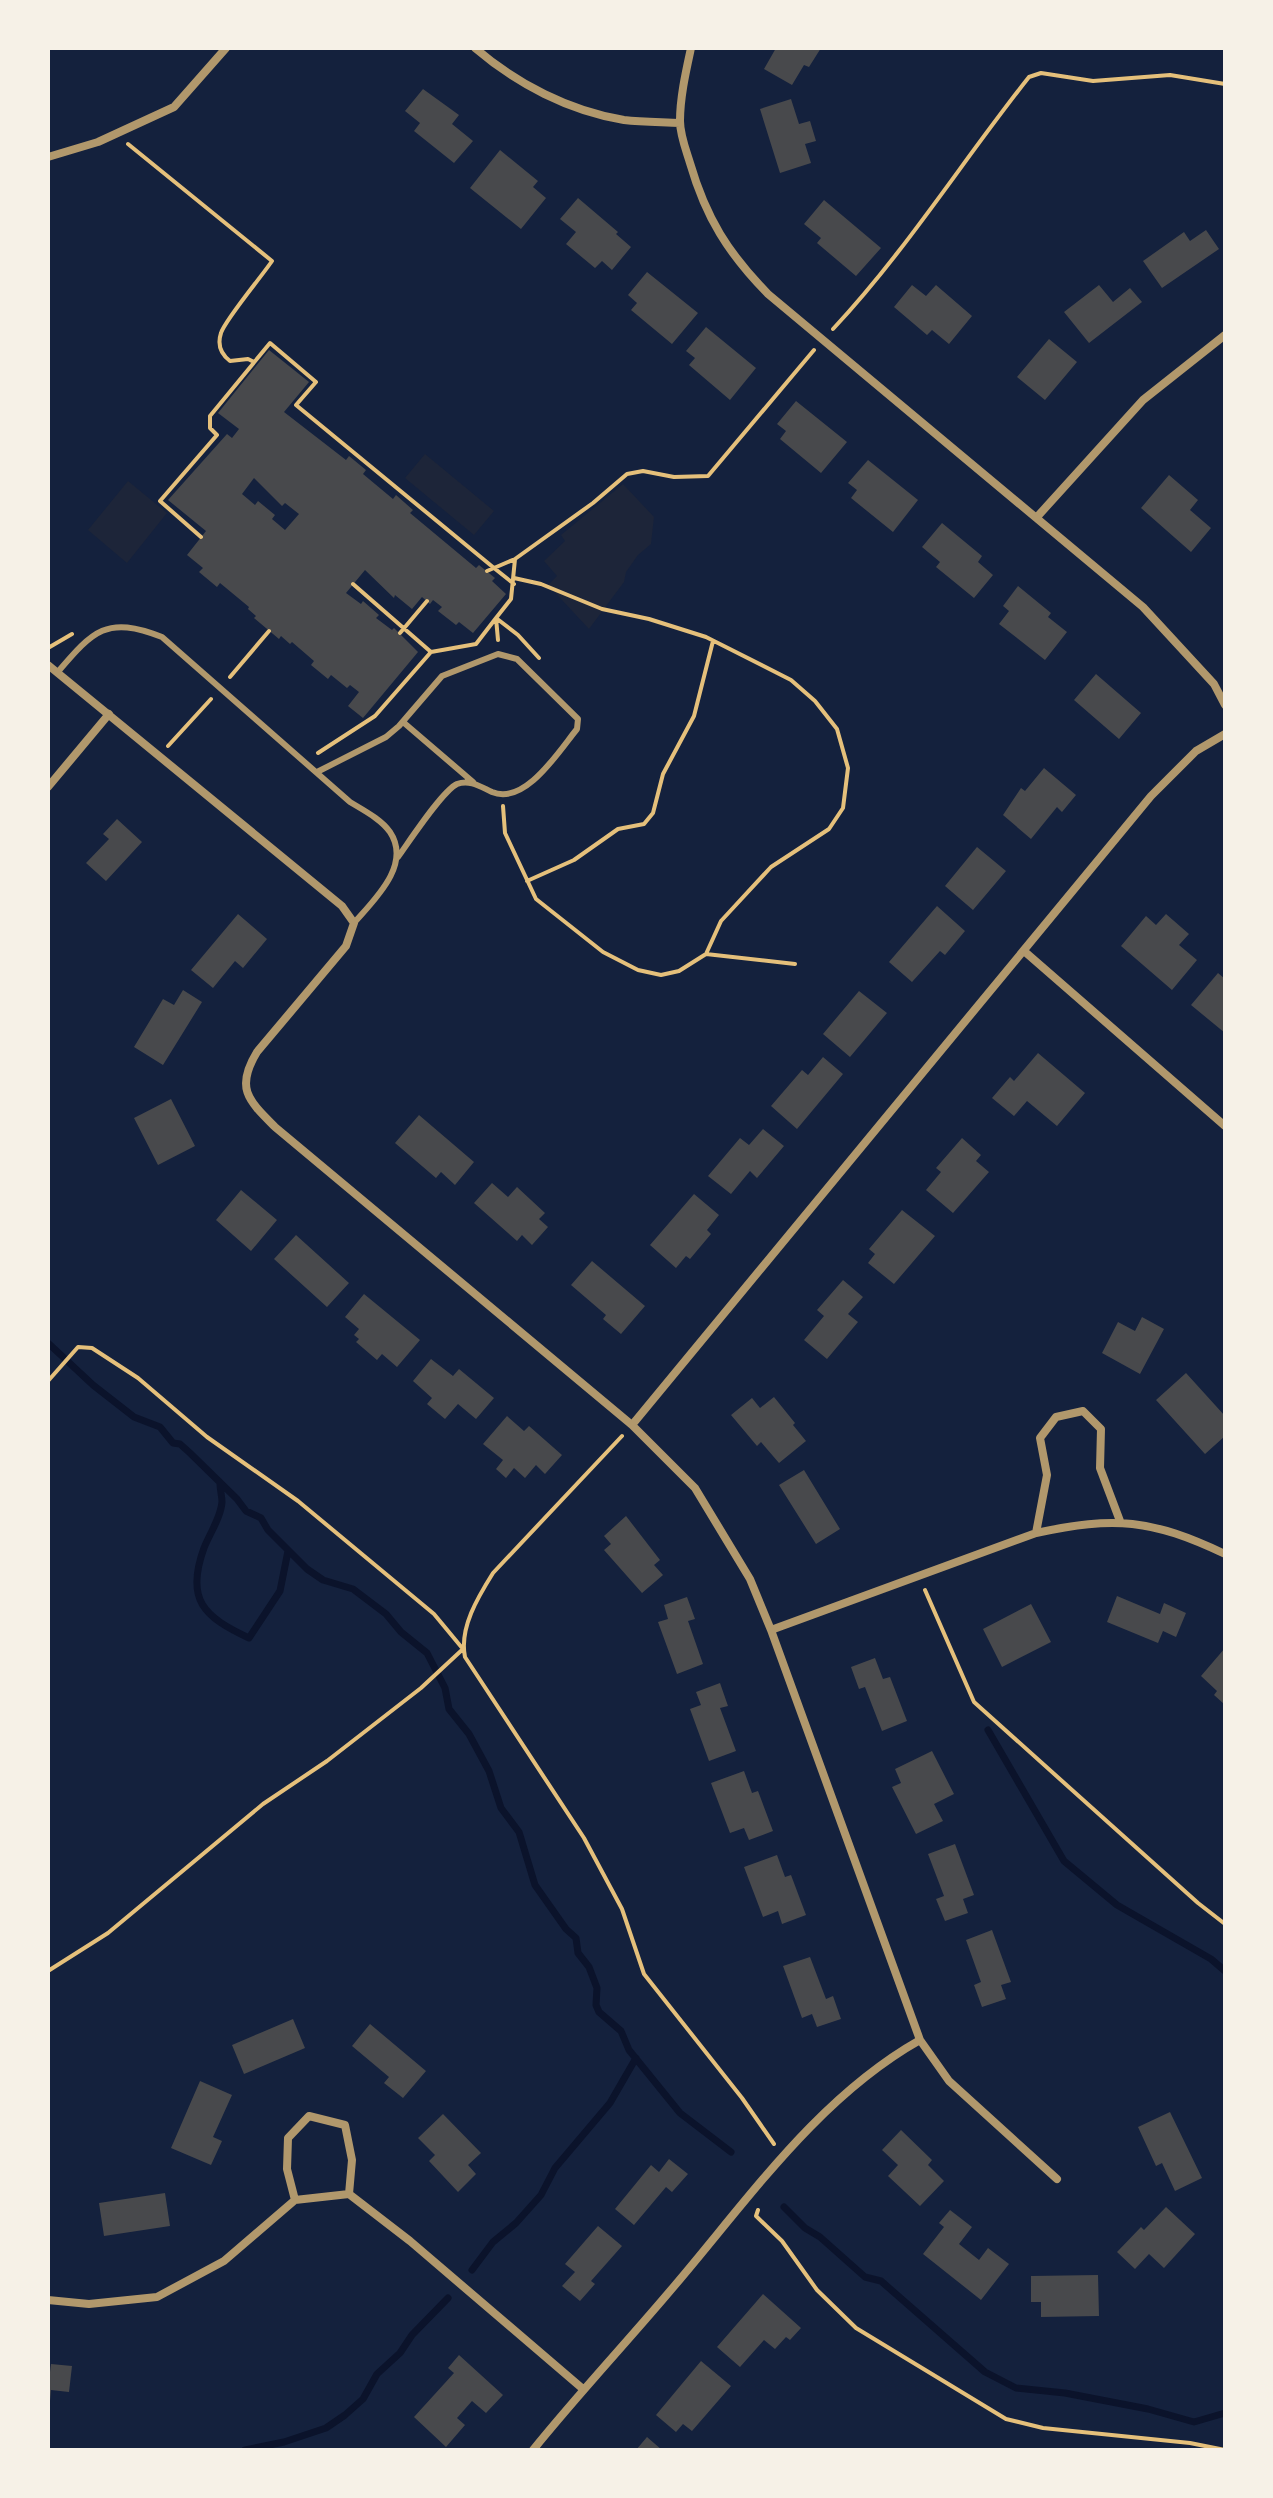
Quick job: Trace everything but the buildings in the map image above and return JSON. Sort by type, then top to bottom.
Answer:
[{"type":"street","points":[[48,157],[98,142],[174,107],[226,48]]},
{"type":"street","points":[[475,48],[523,82],[570,105],[625,120],[680,123]]},
{"type":"street","points":[[691,48],[680,123],[700,198],[717,232],[740,266],[768,294],[1143,607],[1214,684],[1225,705]]},
{"type":"street","points":[[1037,517],[1143,400],[1225,335]]},
{"type":"street","points":[[48,665],[342,906],[354,923],[346,946],[257,1052],[246,1070],[245,1081],[253,1104],[275,1127],[632,1425],[695,1488],[750,1579],[771,1630],[920,2040],[949,2081],[1057,2179]]},
{"type":"street","points":[[48,787],[109,714]]},
{"type":"street","points":[[632,1425],[1176,769],[1196,751],[1225,734]]},
{"type":"street","points":[[1024,951],[1225,1126]]},
{"type":"street","points":[[1036,1533],[1047,1475],[1040,1438],[1056,1417],[1083,1411],[1101,1429],[1100,1468],[1120,1521]]},
{"type":"street","points":[[771,1630],[1036,1533],[1079,1524],[1120,1521],[1191,1538],[1225,1554]]},
{"type":"street","points":[[533,2450],[817,2120],[884,2060],[920,2040]]},
{"type":"street","points":[[295,2200],[287,2169],[288,2138],[309,2116],[345,2125],[352,2160],[349,2194]]},
{"type":"street","points":[[48,2300],[89,2304],[157,2297],[224,2261],[295,2200],[349,2194],[410,2241],[583,2389]]},
{"type":"lane","points":[[57,673],[85,640],[107,628],[138,628],[162,637],[391,833],[398,857]]},
{"type":"lane","points":[[317,772],[386,737],[442,676],[498,654],[517,659],[578,719],[577,729],[531,784],[516,794],[502,795],[473,782],[403,722]]},
{"type":"lane","points":[[354,923],[389,879],[398,857],[440,801],[456,785],[473,782]]},
{"type":"path","points":[[487,571],[515,559],[593,503],[627,474],[643,471],[674,477],[708,476],[823,339],[869,291],[1029,77],[1041,73],[1093,81],[1170,75],[1225,84]]},
{"type":"path","points":[[120,132],[128,145],[272,261],[221,332],[220,350],[224,356],[230,361],[248,359],[254,362]]},
{"type":"path","points":[[222,440],[210,428],[210,416],[270,343],[316,382],[296,405],[494,568],[514,581],[541,584],[602,609],[649,619],[713,641],[791,680],[815,701],[837,729],[848,768],[843,808],[829,829],[771,867],[721,921],[706,954],[679,971],[661,975],[638,970],[603,952],[536,899],[505,833],[502,795]]},
{"type":"path","points":[[201,537],[158,502],[217,435]]},
{"type":"path","points":[[498,654],[496,618],[511,599],[515,559]]},
{"type":"path","points":[[400,633],[427,601]]},
{"type":"path","points":[[48,648],[83,628]]},
{"type":"path","points":[[527,881],[574,860],[618,829],[644,824],[653,813],[663,774],[694,716],[713,641]]},
{"type":"path","points":[[313,757],[375,716],[431,652]]},
{"type":"path","points":[[706,954],[795,964]]},
{"type":"path","points":[[50,1379],[78,1347],[92,1348],[138,1378],[207,1437],[298,1501],[434,1614],[463,1649],[470,1666],[584,1838],[622,1909],[644,1974],[742,2098],[776,2147]]},
{"type":"path","points":[[48,1971],[108,1933],[263,1804],[327,1761],[445,1667],[463,1649],[468,1623],[479,1595],[493,1573],[632,1425]]},
{"type":"path","points":[[920,1578],[974,1702],[1225,1924]]},
{"type":"path","points":[[766,2177],[756,2216],[782,2241],[817,2290],[856,2328],[902,2354],[958,2392],[1006,2419],[1043,2428],[1190,2443],[1225,2450]]},
{"type":"shaded area","points":[[425,454],[494,511],[474,535],[405,478]]},
{"type":"shaded area","points":[[128,481],[167,513],[127,563],[88,530]]},
{"type":"shaded area","points":[[623,484],[654,517],[651,544],[638,555],[626,572],[624,582],[589,629],[548,585],[557,576],[544,561],[565,541],[561,535]]},
{"type":"waterway","points":[[48,1343],[93,1385],[134,1417],[160,1427],[173,1443],[180,1444],[246,1511],[261,1518],[268,1530],[307,1569],[323,1580],[353,1589],[386,1614],[401,1632],[427,1653],[445,1688],[449,1709],[469,1734],[489,1771],[501,1808],[519,1832],[535,1885],[566,1929],[576,1938],[578,1953],[589,1967],[597,1988],[596,2005],[599,2012],[621,2031],[629,2050],[680,2113],[731,2152]]},
{"type":"waterway","points":[[220,1483],[221,1508],[204,1548],[197,1581],[202,1605],[210,1614],[249,1638],[280,1591],[288,1551]]},
{"type":"waterway","points":[[988,1730],[1064,1861],[1117,1905],[1211,1959],[1225,1971]]},
{"type":"waterway","points":[[472,2270],[493,2242],[516,2223],[541,2195],[555,2168],[610,2103],[636,2058]]},
{"type":"waterway","points":[[784,2207],[865,2277],[881,2281],[985,2372],[1016,2388],[1065,2393],[1148,2409],[1194,2422],[1225,2413]]},
{"type":"waterway","points":[[245,2450],[284,2442],[326,2428],[345,2415],[363,2399],[377,2374],[400,2353],[412,2335],[448,2298]]}]
